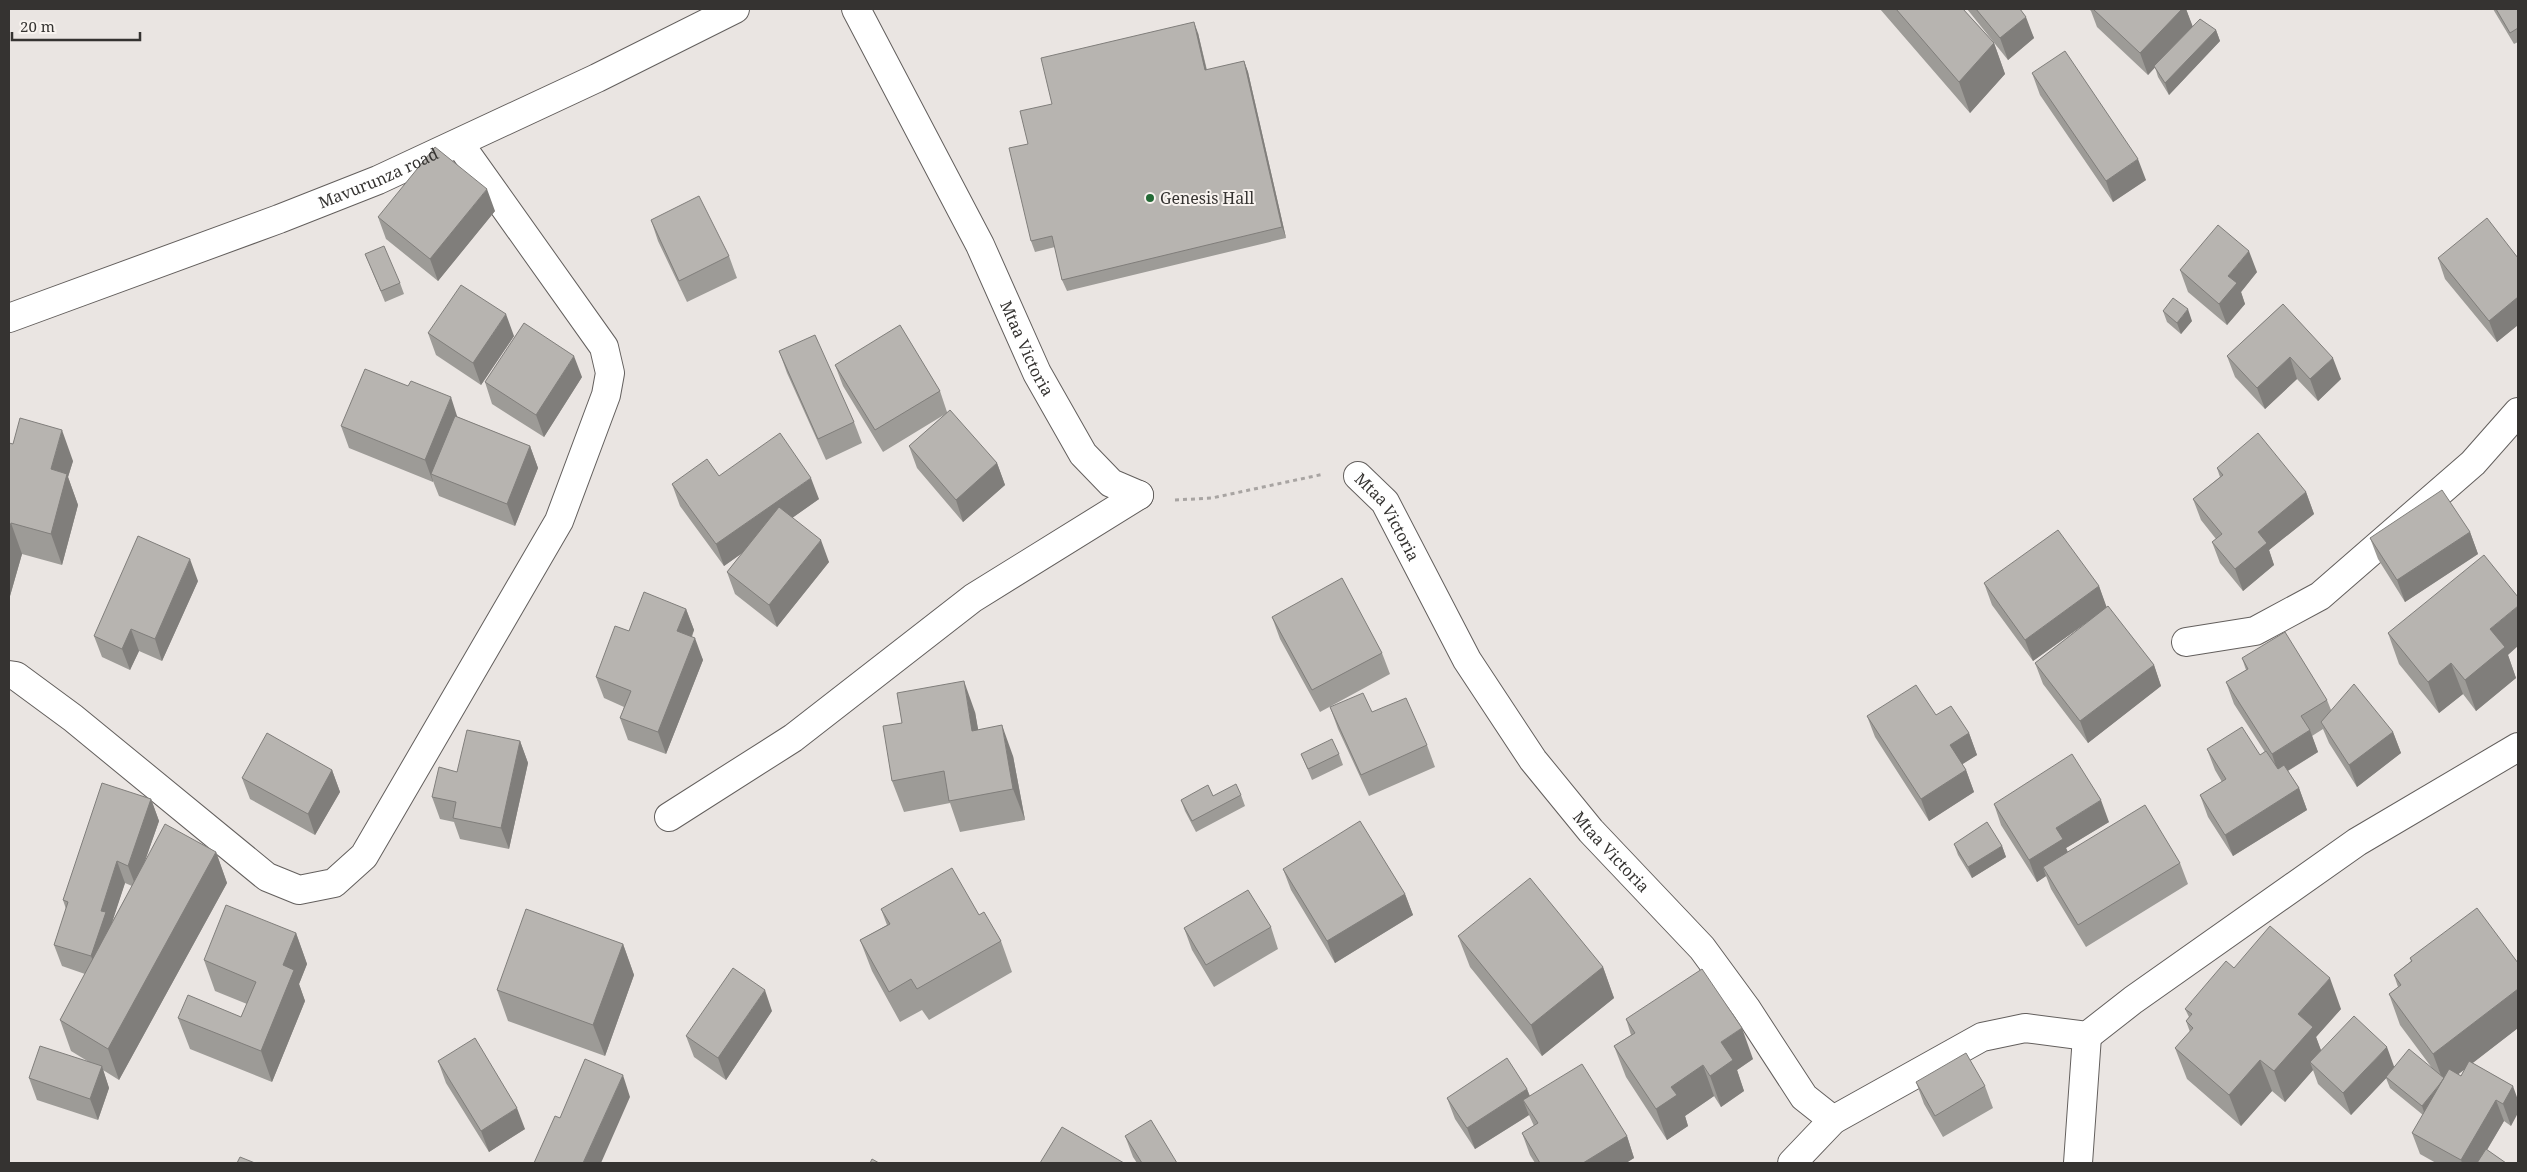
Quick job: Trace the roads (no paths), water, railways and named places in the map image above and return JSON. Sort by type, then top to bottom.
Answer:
[{"type":"street","name":"Mavurunza road","points":[[9,318],[279,220],[378,180],[622,66],[735,9]]},
{"type":"street","name":"Mtaa Victoria","points":[[669,817],[793,738],[973,598],[1139,495],[1111,483],[1083,454],[1037,373],[980,245],[856,9]]},
{"type":"street","points":[[9,675],[16,676],[73,718],[267,877],[299,890],[334,883],[364,856],[559,521],[606,395],[610,373],[604,347],[459,143]]},
{"type":"street","points":[[2186,642],[2255,631],[2320,596],[2473,463],[2518,412]]},
{"type":"street","name":"Mtaa Victoria","points":[[1358,476],[1385,502],[1467,660],[1534,760],[1591,831],[1702,948],[1746,1008],[1804,1097],[1834,1120]]},
{"type":"street","points":[[1792,1163],[1834,1120],[1982,1037],[2025,1028],[2087,1036],[2133,1000],[2357,842],[2518,747]]},
{"type":"street","points":[[2078,1163],[2087,1036]]},
{"type":"place","name":"Genesis Hall","points":[[1150,198]]}]
